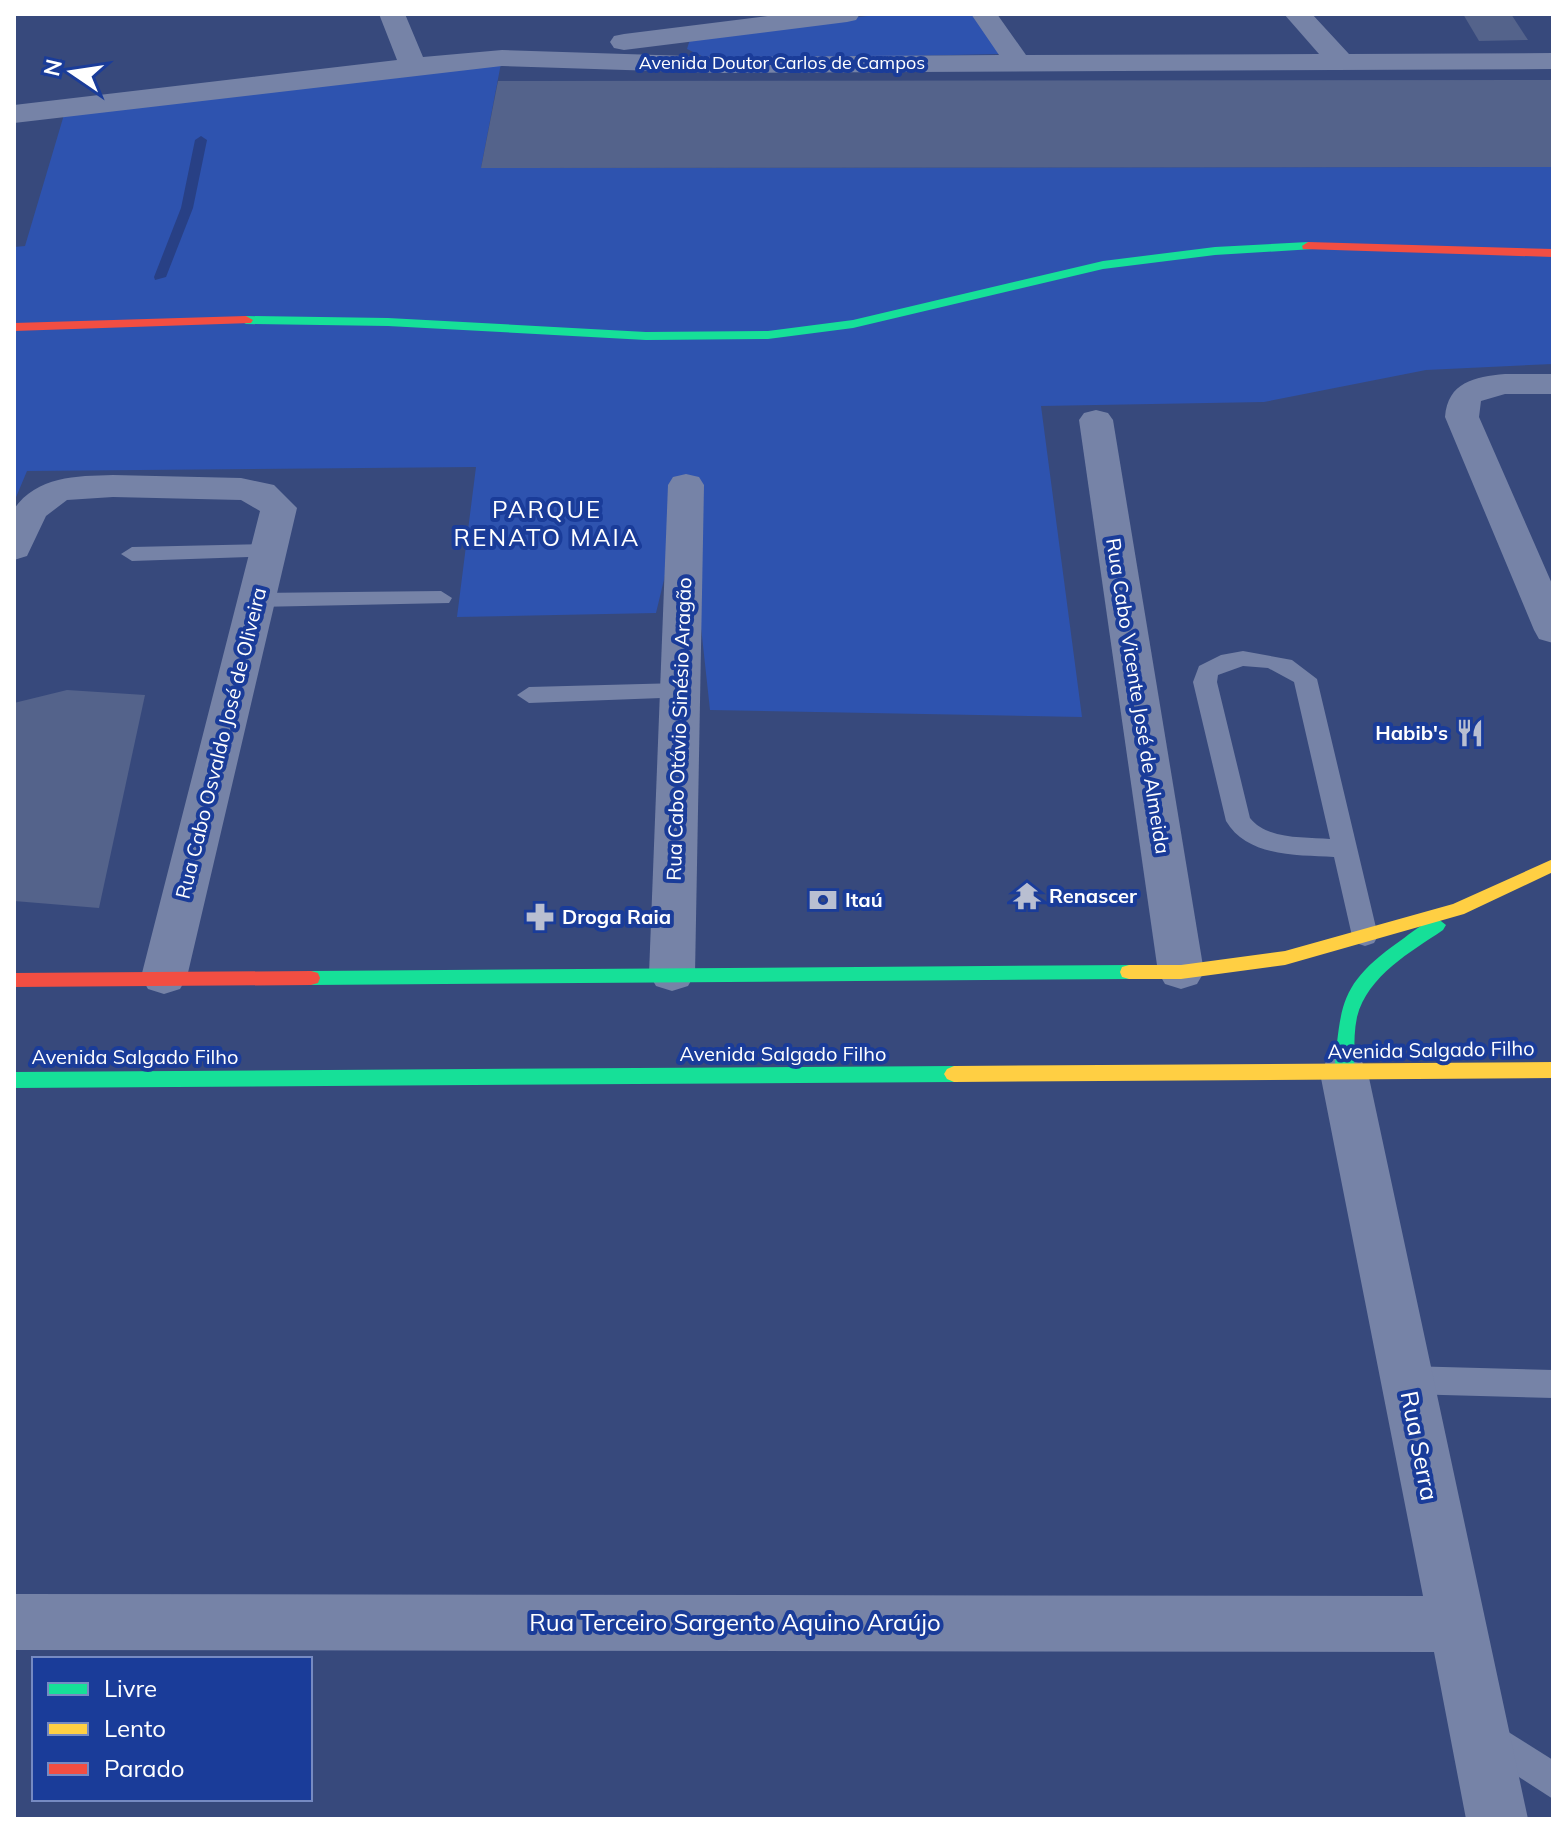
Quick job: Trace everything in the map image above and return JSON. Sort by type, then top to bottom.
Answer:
[{"type":"main road","points":[[14,327],[275,319],[698,337],[768,335],[835,328],[1100,266],[1177,255],[1271,247],[1387,246],[1553,253]]},
{"type":"main road","points":[[14,980],[1181,972],[1285,958],[1365,936],[1458,909],[1553,865]]},
{"type":"main road","points":[[1344,1073],[1348,1015],[1356,993],[1375,971],[1458,909]]},
{"type":"main road","name":"Avenida Salgado Filho","points":[[14,1080],[1553,1070]]},
{"type":"street","points":[[392,14],[413,66]]},
{"type":"street","points":[[502,58],[847,14]]},
{"type":"street","points":[[984,14],[1018,63]]},
{"type":"street","points":[[1297,14],[1341,61]]},
{"type":"street","points":[[695,31],[686,40],[683,51],[694,59],[719,65]]},
{"type":"street","name":"Avenida Doutor Carlos de Campos","points":[[14,114],[502,58],[719,65],[1553,61]]},
{"type":"street","points":[[1553,384],[1496,385],[1471,390],[1464,399],[1462,417],[1553,630]]},
{"type":"street","name":"Rua Cabo Vicente José de Almeida","points":[[1096,420],[1181,972]]},
{"type":"street","name":"Rua Cabo Otávio Sinésio Aragão","points":[[672,974],[686,485]]},
{"type":"street","name":"Rua Cabo Osvaldo José de Oliveira","points":[[14,548],[25,518],[35,504],[67,487],[241,489],[261,493],[279,508],[164,977]]},
{"type":"street","name":"Rua Serra","points":[[1344,1073],[1497,1819]]},
{"type":"street","name":"Rua Terceiro Sargento Aquino Araújo","points":[[14,1622],[1456,1624]]},
{"type":"lane","points":[[132,554],[268,551]]},
{"type":"lane","points":[[256,600],[441,598]]},
{"type":"lane","points":[[1344,849],[1259,839],[1238,821],[1205,682],[1207,671],[1216,663],[1227,660],[1278,661],[1295,669],[1305,679],[1365,936]]},
{"type":"lane","points":[[529,695],[680,691]]},
{"type":"lane","points":[[1406,1380],[1553,1384]]},
{"type":"lane","points":[[1478,1731],[1553,1781]]},
{"type":"shaded area","points":[[886,14],[975,14],[1000,54],[710,60],[687,49],[690,39],[698,34]]},
{"type":"shaded area","points":[[502,58],[481,168],[1553,167],[1553,364],[1426,370],[1264,402],[1041,406],[1082,717],[710,710],[686,488],[656,613],[457,617],[476,467],[27,471],[14,502],[14,247],[25,246],[66,108]]},
{"type":"building","points":[[1463,14],[1511,14],[1528,40],[1479,41]]},
{"type":"building","points":[[1553,80],[1553,167],[481,168],[498,81]]},
{"type":"building","points":[[67,690],[145,695],[99,908],[14,901],[14,703]]},
{"type":"waterway","points":[[160,277],[187,208],[201,140]]},
{"type":"traffic: fast","points":[[246,320],[388,322],[646,336],[768,335],[853,324],[1103,265],[1215,251],[1308,246]]},
{"type":"traffic: fast","points":[[1344,1073],[1348,1017],[1361,987],[1397,953],[1437,925]]},
{"type":"traffic: fast","points":[[311,978],[1129,972]]},
{"type":"traffic: fast","points":[[14,1080],[954,1074]]},
{"type":"traffic: slow","points":[[1129,972],[1181,972],[1285,958],[1458,909],[1553,865]]},
{"type":"traffic: slow","points":[[954,1074],[1553,1070]]},
{"type":"traffic: jam","points":[[1308,246],[1553,253]]},
{"type":"traffic: jam","points":[[14,327],[246,320]]},
{"type":"traffic: jam","points":[[14,980],[311,978]]},
{"type":"place","name":"Habib's","points":[[1470,733]]},
{"type":"place","name":"Renascer","points":[[1027,896]]},
{"type":"place","name":"Itaú","points":[[823,900]]},
{"type":"place","name":"Droga Raia","points":[[540,917]]},
{"type":"district","name":"PARQUE RENATO MAIA","points":[[547,524]]}]
